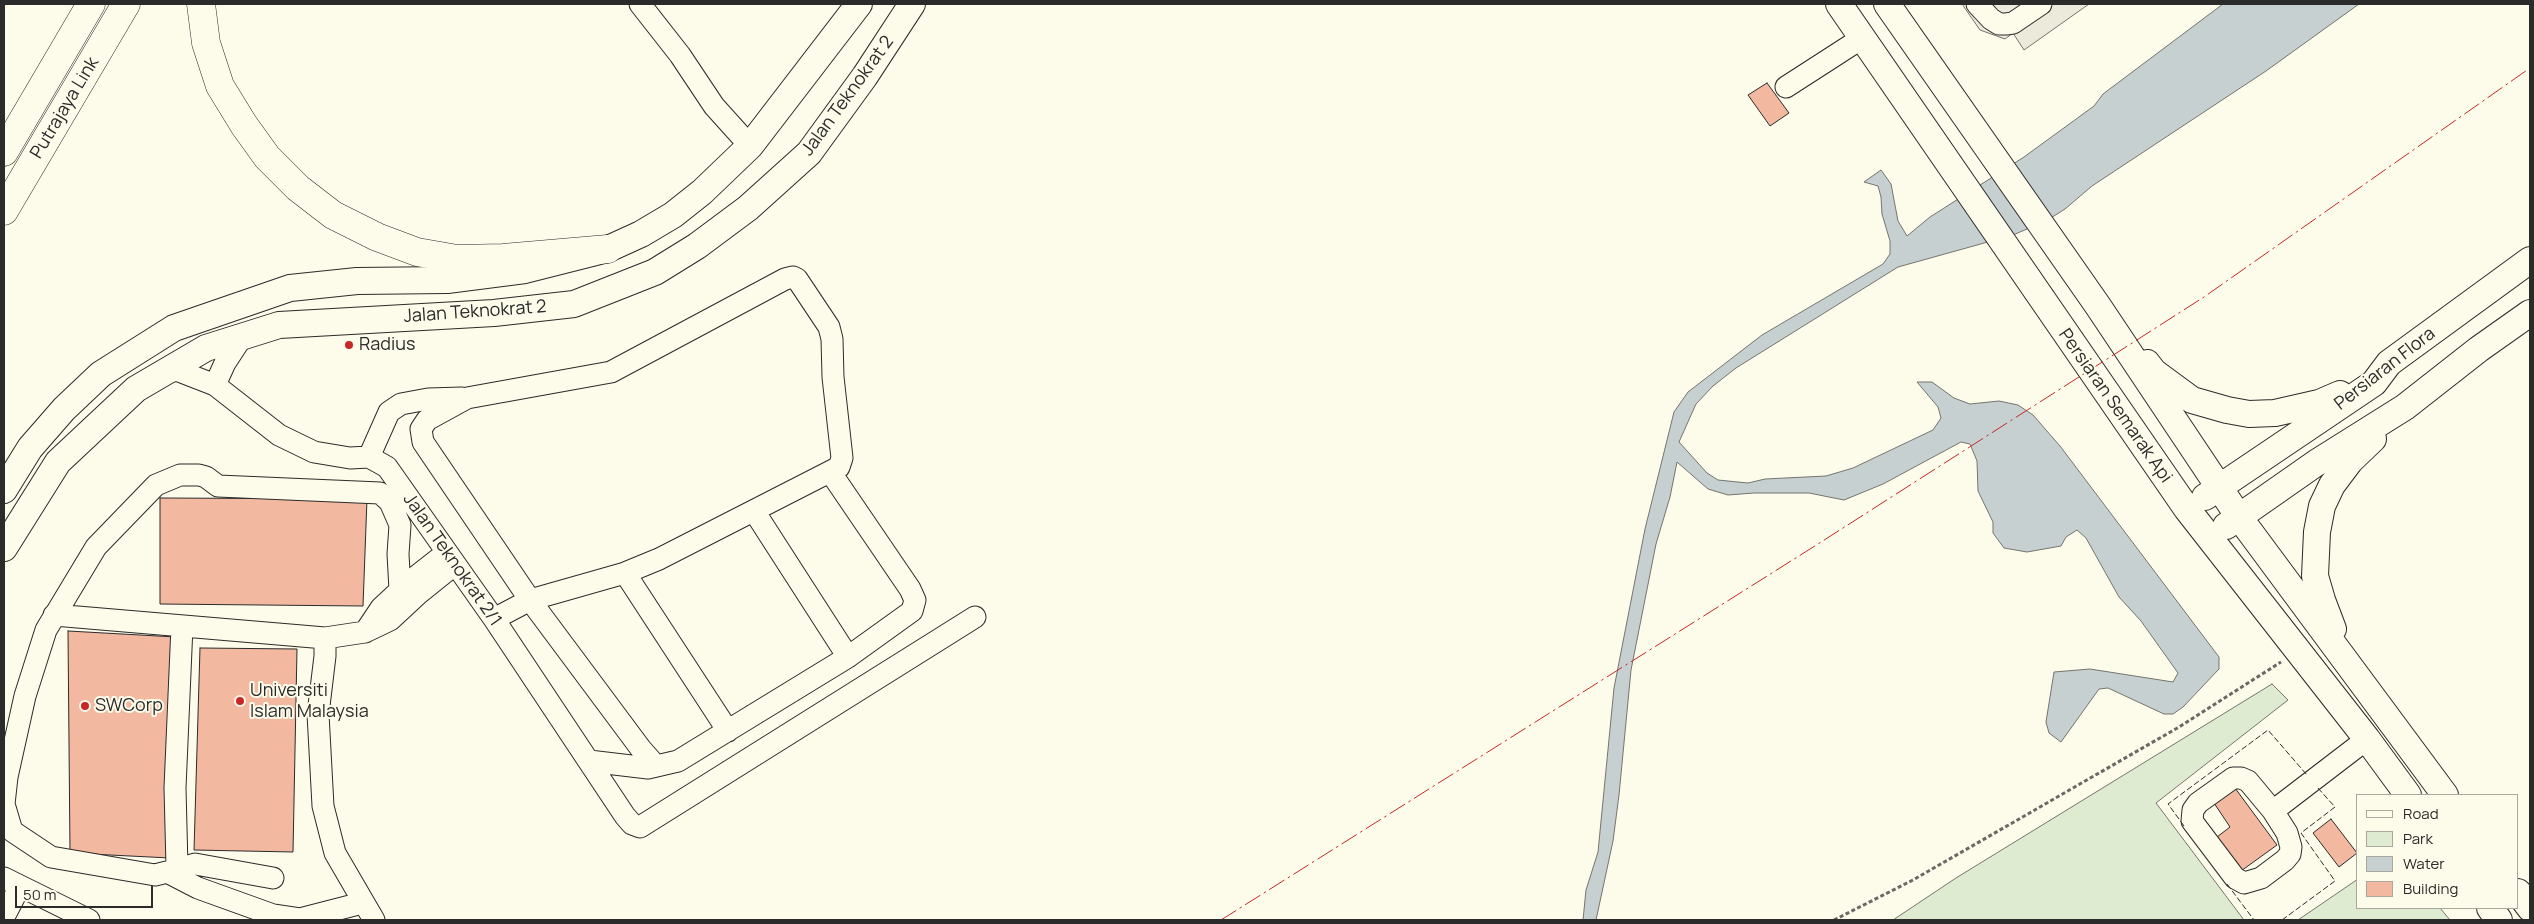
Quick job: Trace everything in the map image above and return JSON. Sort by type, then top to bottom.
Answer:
[{"type":"highway","name":"Putrajaya Link","points":[[4,152],[91,4]]},
{"type":"highway","name":"Putrajaya Link","points":[[4,211],[126,4]]},
{"type":"highway","points":[[201,4],[206,44],[220,86],[244,125],[267,157],[298,188],[333,215],[378,237],[417,252],[457,259],[503,258],[608,249]]},
{"type":"main road","name":"Jalan Teknokrat 2","points":[[4,490],[30,448],[82,391],[101,374],[174,328],[290,288],[357,281],[447,280],[525,270],[608,249],[641,234],[673,215],[702,192],[750,146],[859,4]]},
{"type":"main road","name":"Jalan Teknokrat 2","points":[[4,548],[58,462],[136,389],[206,348],[279,325],[494,313],[574,304],[655,272],[698,246],[748,208],[809,153],[865,76],[912,4]]},
{"type":"main road","name":"Persiaran Semarak Api","points":[[1839,4],[2187,509],[2367,739],[2407,794]]},
{"type":"main road","points":[[1887,4],[2050,236],[2239,517],[2444,794]]},
{"type":"main road","name":"Persiaran Flora","points":[[2187,509],[2374,383],[2390,364],[2530,260]]},
{"type":"main road","points":[[2098,306],[2154,372],[2192,400],[2227,410],[2249,414],[2275,413],[2304,407],[2347,391],[2390,364]]},
{"type":"main road","name":"Persiaran Flora","points":[[2209,538],[2319,461],[2405,407],[2479,348],[2530,313]]},
{"type":"main road","points":[[2371,696],[2332,628],[2315,576],[2314,553],[2322,506],[2332,485],[2350,461],[2405,407]]},
{"type":"main road","points":[[2519,893],[2530,908]]},
{"type":"main road","points":[[2491,909],[2499,920]]},
{"type":"street","points":[[640,4],[680,55],[714,106],[750,146]]},
{"type":"street","points":[[1977,4],[1991,19],[1999,24],[2006,24],[2013,23],[2041,4]]},
{"type":"street","points":[[1786,87],[1862,38]]},
{"type":"street","points":[[169,370],[180,371],[215,386],[279,435],[314,452],[350,458],[369,457],[389,412],[401,404],[428,399],[467,398],[611,372],[785,279],[793,277],[797,279],[829,328],[832,339],[833,377],[842,458],[839,467],[831,473],[625,573],[530,600],[494,619]]},
{"type":"street","points":[[215,386],[225,363],[242,337]]},
{"type":"street","points":[[467,398],[427,420],[421,429],[422,437],[530,600],[641,749],[656,766]]},
{"type":"street","name":"Jalan Teknokrat 2/1","points":[[369,457],[387,467],[494,619],[625,816],[632,824],[640,827],[974,617]]},
{"type":"street","points":[[589,761],[633,768],[656,766],[678,760],[848,657],[912,611],[915,600],[831,473]]},
{"type":"street","points":[[273,878],[195,864],[155,874],[51,857],[12,832],[4,804],[9,750],[46,630],[96,547],[156,485],[180,475],[206,477],[218,486],[380,493],[390,502],[400,525],[398,554],[400,590]]},
{"type":"street","points":[[754,511],[848,657]]},
{"type":"street","points":[[365,632],[381,608],[400,590],[450,559]]},
{"type":"street","points":[[54,615],[325,638],[365,632],[390,620],[418,594],[450,559]]},
{"type":"street","points":[[625,573],[728,731]]},
{"type":"street","points":[[172,870],[182,626]]},
{"type":"street","points":[[172,870],[198,888],[272,915],[300,919],[368,912],[335,853],[322,806],[318,714],[325,656],[325,638]]},
{"type":"street","points":[[2273,811],[2367,739]]},
{"type":"street","points":[[2233,778],[2241,778],[2248,781],[2273,811],[2287,833],[2291,847],[2290,854],[2261,878],[2244,883],[2235,878],[2192,821],[2193,810],[2198,803],[2233,778]]},
{"type":"street","points":[[4,917],[12,882],[89,920]]},
{"type":"path","points":[[1834,920],[1913,880],[2170,732],[2298,651]]},
{"type":"green space","points":[[2272,684],[2288,700],[2156,803],[2244,920],[1893,920],[1956,878]]},
{"type":"green space","points":[[2356,880],[2356,909],[2441,909],[2450,920],[2298,920]]},
{"type":"shaded area","points":[[1962,4],[2089,4],[2024,50],[2013,33],[2005,39],[1980,30]]},
{"type":"water","points":[[2223,4],[2359,4],[2266,71],[2092,186],[2065,209],[2046,221],[2013,235],[1898,267],[1736,368],[1713,386],[1696,404],[1679,442],[1707,473],[1718,480],[1748,483],[1765,479],[1826,476],[1853,468],[1933,430],[1941,418],[1938,407],[1917,382],[1932,382],[1954,398],[1970,404],[1999,401],[2018,405],[2033,415],[2060,446],[2219,657],[2219,669],[2183,707],[2173,714],[2164,714],[2108,688],[2099,689],[2061,742],[2049,733],[2046,722],[2054,672],[2090,669],[2173,682],[2178,673],[2141,621],[2119,597],[2086,538],[2077,530],[2066,537],[2061,546],[2027,552],[2004,548],[1993,533],[1993,522],[1978,491],[1977,461],[1970,444],[1961,442],[1883,484],[1844,500],[1809,493],[1728,495],[1708,489],[1677,462],[1670,497],[1656,544],[1631,670],[1613,841],[1596,920],[1583,920],[1586,890],[1598,852],[1614,688],[1645,529],[1674,412],[1688,392],[1762,335],[1883,264],[1890,254],[1890,241],[1882,214],[1881,197],[1878,186],[1864,182],[1881,170],[1891,184],[1898,221],[1907,236],[1930,217],[2024,157],[2094,106],[2103,94]]},
{"type":"building","points":[[1767,83],[1789,113],[1770,126],[1748,95]]},
{"type":"building","points":[[160,498],[367,499],[363,606],[160,604]]},
{"type":"building","points":[[68,631],[176,637],[170,858],[70,853]]},
{"type":"building","points":[[200,648],[297,649],[293,852],[194,850]]},
{"type":"building","points":[[2235,788],[2277,845],[2241,871],[2217,837],[2230,827],[2214,803]]},
{"type":"building","points":[[2331,819],[2356,854],[2339,867],[2313,833]]},
{"type":"fence","points":[[2184,826],[2168,804],[2268,730],[2307,775]]},
{"type":"fence","points":[[2282,920],[2335,881],[2301,833],[2335,807],[2317,787]]},
{"type":"fence","points":[[2227,884],[2254,920]]},
{"type":"power","points":[[1221,920],[1818,544],[2204,297],[2530,68]]},
{"type":"place","name":"Radius","points":[[349,345]]},
{"type":"place","name":"Universiti Islam Malaysia","points":[[240,701]]},
{"type":"place","name":"SWCorp","points":[[85,706]]}]
